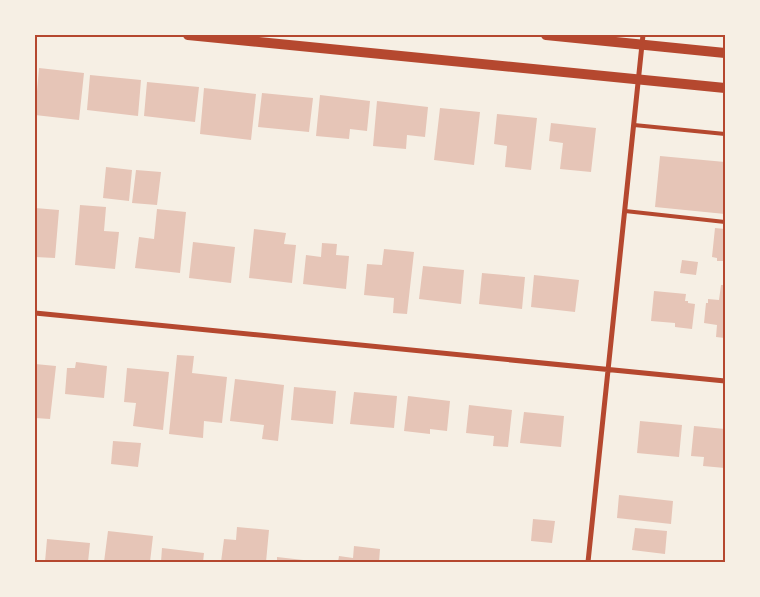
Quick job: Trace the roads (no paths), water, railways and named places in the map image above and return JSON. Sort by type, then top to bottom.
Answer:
[{"type":"main road","points":[[188,35],[725,88]]},
{"type":"main road","points":[[546,35],[643,40],[725,53]]},
{"type":"street","points":[[588,562],[643,40]]},
{"type":"street","points":[[35,313],[725,381]]},
{"type":"lane","points":[[634,125],[725,134]]},
{"type":"lane","points":[[625,211],[725,222]]}]
